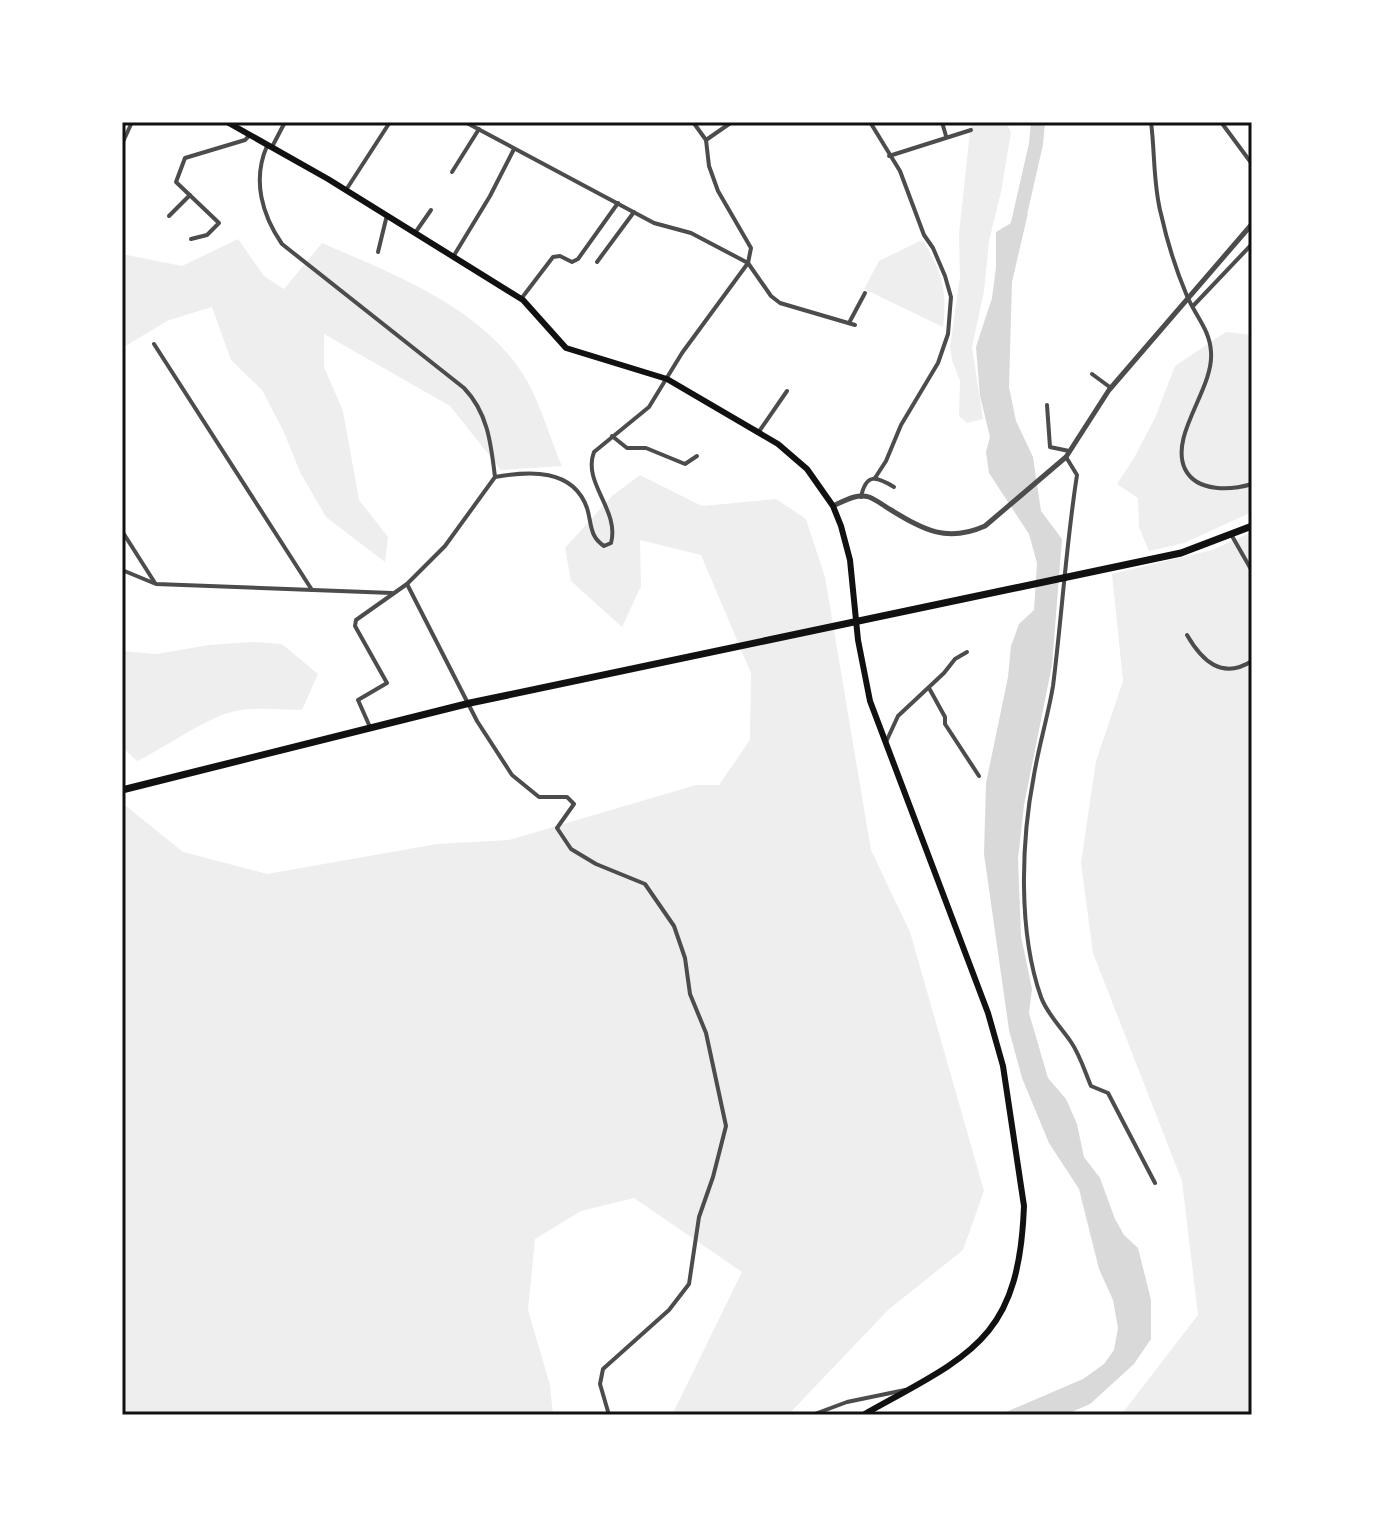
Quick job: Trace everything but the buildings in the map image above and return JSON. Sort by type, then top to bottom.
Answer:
[{"type":"highway","points":[[122,790],[470,703],[1181,553],[1252,526]]},
{"type":"main road","points":[[227,122],[346,190],[521,299],[566,348],[667,379],[758,433],[798,460],[833,506],[850,560],[858,640],[870,701],[988,1013],[1003,1066],[1024,1206],[1016,1275],[998,1320],[970,1352],[863,1415]]},
{"type":"street","points":[[122,144],[132,122]]},
{"type":"street","points":[[285,122],[260,169],[260,194],[270,226],[282,244],[475,400],[489,435],[495,477],[445,546],[407,584],[356,620],[355,626],[387,683],[358,700],[370,727]]},
{"type":"street","points":[[346,190],[390,122]]},
{"type":"street","points":[[465,122],[654,223],[691,233],[748,263],[771,296],[780,303],[852,324],[865,293]]},
{"type":"street","points":[[495,477],[539,473],[556,476],[573,486],[587,508],[591,533],[604,546],[611,543],[614,531],[591,473],[590,462],[594,452],[649,407],[682,353],[748,263],[751,248],[718,191],[709,166],[706,140],[693,122]]},
{"type":"street","points":[[706,140],[732,122]]},
{"type":"street","points":[[870,122],[900,171],[951,297],[948,334],[938,363],[901,425],[875,478]]},
{"type":"street","points":[[942,122],[946,136]]},
{"type":"street","points":[[1151,122],[1160,212],[1188,298],[1207,333],[1211,349],[1211,363],[1185,435],[1183,465],[1188,475],[1212,488],[1227,489],[1252,484]]},
{"type":"street","points":[[1221,122],[1252,164]]},
{"type":"street","points":[[452,172],[479,129]]},
{"type":"street","points":[[889,156],[971,130]]},
{"type":"street","points":[[191,239],[207,235],[219,223],[176,182],[185,158],[245,140],[250,135]]},
{"type":"street","points":[[453,257],[514,149]]},
{"type":"street","points":[[169,216],[190,195]]},
{"type":"street","points":[[521,299],[553,257],[575,261],[618,203]]},
{"type":"street","points":[[415,233],[431,210]]},
{"type":"street","points":[[597,262],[634,212]]},
{"type":"street","points":[[378,252],[387,215]]},
{"type":"street","points":[[833,506],[853,497],[867,496],[934,533],[955,535],[985,526],[1068,454],[1111,388],[1252,224]]},
{"type":"street","points":[[1193,306],[1252,244]]},
{"type":"street","points":[[154,344],[312,590]]},
{"type":"street","points":[[1092,374],[1111,388]]},
{"type":"street","points":[[758,433],[787,391]]},
{"type":"street","points":[[1047,405],[1050,447],[1068,454],[1077,475],[1051,695],[1034,775],[1027,829],[1025,931],[1047,1011],[1072,1044],[1091,1086],[1108,1093],[1155,1183]]},
{"type":"street","points":[[612,436],[627,448],[646,448],[685,464],[697,456]]},
{"type":"street","points":[[861,497],[869,479],[875,478],[894,487]]},
{"type":"street","points":[[122,531],[156,584]]},
{"type":"street","points":[[1232,536],[1252,571]]},
{"type":"street","points":[[122,570],[156,584],[394,593]]},
{"type":"street","points":[[407,584],[477,721],[512,775],[539,797],[567,797],[574,804],[557,828],[571,849],[596,864],[645,884],[674,926],[685,958],[690,994],[706,1033],[726,1126],[699,1217],[689,1284],[669,1310],[603,1369],[600,1384],[609,1415]]},
{"type":"street","points":[[1187,635],[1201,656],[1215,666],[1238,668],[1252,661]]},
{"type":"street","points":[[886,742],[898,716],[955,659],[967,652]]},
{"type":"street","points":[[929,688],[945,717],[945,724],[979,776]]},
{"type":"street","points":[[812,1415],[847,1402],[908,1390]]},
{"type":"shaded area","points":[[971,122],[1005,122],[1011,132],[972,347],[983,419],[967,423],[959,416],[960,381],[950,347],[960,277],[959,234]]},
{"type":"shaded area","points":[[1028,213],[1012,282],[1009,387],[1016,421],[1033,457],[1041,511],[1062,539],[1052,665],[1024,805],[1018,859],[1021,936],[1032,989],[1029,1013],[1048,1078],[1066,1099],[1077,1124],[1084,1157],[1100,1178],[1124,1235],[1138,1248],[1151,1300],[1151,1339],[1134,1364],[1090,1404],[1065,1415],[986,1415],[1006,1412],[1083,1379],[1104,1364],[1114,1350],[1118,1328],[1113,1300],[1099,1269],[1079,1189],[1049,1143],[1022,1078],[1009,1030],[984,854],[986,783],[1008,677],[1011,646],[1019,624],[1034,610],[1037,563],[1029,534],[989,473],[986,452],[990,437],[980,396],[976,347],[992,298],[996,232]]},
{"type":"shaded area","points":[[238,239],[264,276],[284,289],[322,243],[408,281],[463,314],[488,333],[509,355],[527,381],[562,466],[501,470],[450,406],[324,334],[324,367],[343,411],[359,500],[388,537],[385,562],[326,517],[300,472],[262,390],[231,360],[212,307],[169,320],[122,348],[122,254],[182,266]]},
{"type":"shaded area","points":[[920,241],[924,242],[942,283],[943,327],[864,289],[879,261]]},
{"type":"shaded area","points":[[1226,332],[1252,335],[1252,512],[1184,543],[1149,551],[1139,527],[1138,498],[1117,484],[1155,418],[1175,366]]},
{"type":"shaded area","points":[[640,475],[702,506],[776,499],[806,519],[825,577],[871,850],[910,932],[984,1191],[963,1250],[888,1310],[788,1415],[672,1415],[742,1272],[634,1198],[581,1211],[535,1239],[528,1310],[550,1385],[553,1415],[122,1415],[122,807],[126,806],[183,852],[267,874],[437,844],[509,840],[696,785],[719,785],[750,740],[751,673],[701,555],[640,540],[641,586],[622,627],[571,581],[565,548],[612,496]]},
{"type":"shaded area","points":[[1252,532],[1252,1415],[1121,1415],[1198,1315],[1182,1181],[1093,953],[1081,863],[1096,761],[1123,681],[1112,574],[1212,550]]},
{"type":"shaded area","points":[[282,644],[318,674],[302,710],[258,709],[225,714],[137,761],[122,747],[122,651],[157,654],[209,645]]},
{"type":"waterway","points":[[1015,236],[1038,122]]}]
